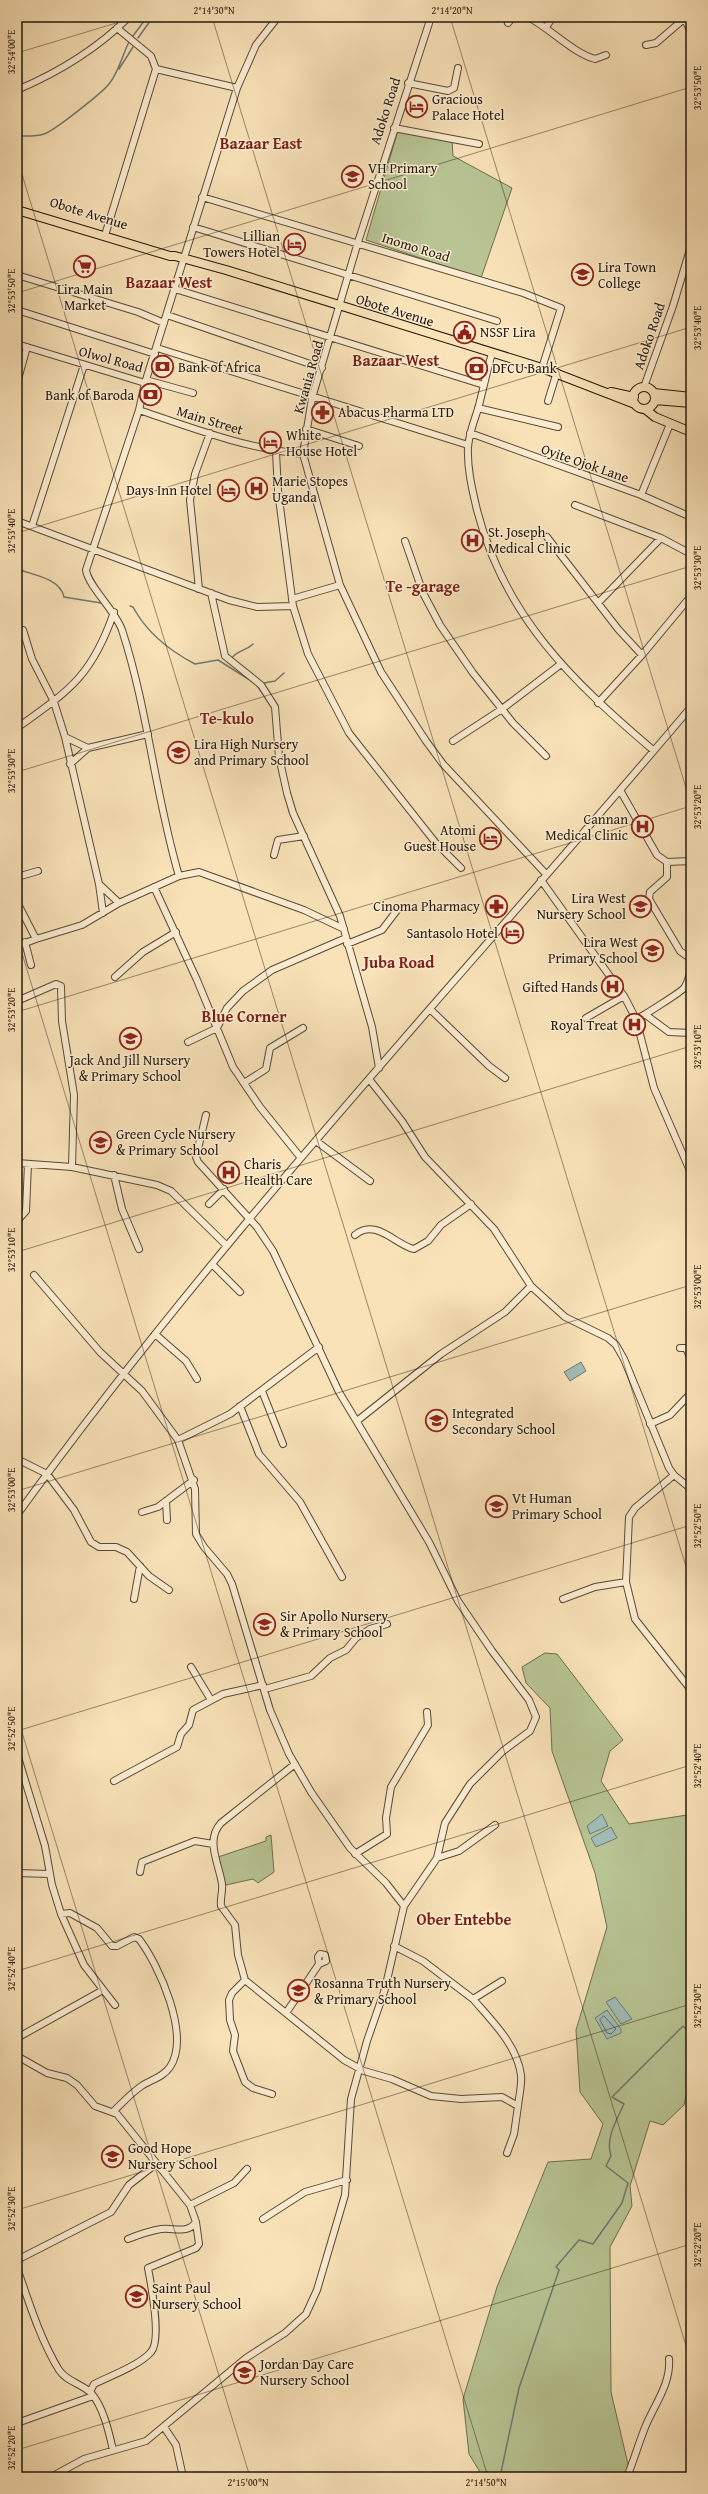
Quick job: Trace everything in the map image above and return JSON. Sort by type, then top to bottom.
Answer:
[{"type":"main road","name":"Obote Avenue","points":[[17,204],[171,252],[175,256]]},
{"type":"main road","name":"Obote Avenue","points":[[17,210],[170,256],[184,258],[556,372],[606,392],[634,400]]},
{"type":"main road","points":[[691,403],[654,396],[644,387],[637,390],[634,400],[645,409],[670,424],[691,432]]},
{"type":"main road","points":[[654,396],[691,397]]},
{"type":"main road","points":[[645,409],[652,407],[654,396]]},
{"type":"street","points":[[17,90],[64,66],[117,28],[129,17]]},
{"type":"street","points":[[184,258],[237,88],[256,45],[278,17]]},
{"type":"street","name":"Adoko Road","points":[[339,306],[408,83],[431,17]]},
{"type":"street","points":[[508,23],[513,17]]},
{"type":"street","points":[[528,17],[546,27],[581,55],[595,60],[606,55]]},
{"type":"street","points":[[546,27],[554,17]]},
{"type":"street","points":[[646,45],[656,43],[684,17],[691,33]]},
{"type":"street","points":[[106,232],[156,69],[151,56],[117,28]]},
{"type":"street","points":[[408,83],[448,91],[454,88],[458,68]]},
{"type":"street","points":[[156,69],[237,88]]},
{"type":"street","points":[[394,128],[479,144]]},
{"type":"street","name":"Inomo Road","points":[[202,197],[358,242],[523,293],[561,308],[542,368]]},
{"type":"street","points":[[193,227],[497,321]]},
{"type":"street","name":"Adoko Road","points":[[644,387],[673,306],[691,246]]},
{"type":"street","name":"Olwol Road","points":[[17,344],[84,365],[145,381],[156,351],[184,258]]},
{"type":"street","points":[[17,275],[138,312],[164,323]]},
{"type":"street","points":[[174,288],[484,385]]},
{"type":"street","name":"Kwania Road","points":[[303,454],[312,398],[331,338],[339,306]]},
{"type":"street","points":[[17,310],[468,445]]},
{"type":"street","points":[[167,315],[322,368]]},
{"type":"street","points":[[17,382],[27,347]]},
{"type":"street","points":[[492,353],[468,445],[469,472],[474,497],[482,527],[498,570],[515,601],[561,664],[598,703],[654,750]]},
{"type":"street","points":[[32,526],[84,365]]},
{"type":"street","points":[[548,401],[556,372]]},
{"type":"street","points":[[179,876],[168,841],[148,734],[133,667],[121,628],[114,612],[86,573],[138,410],[145,381],[193,393]]},
{"type":"street","points":[[478,408],[558,427]]},
{"type":"street","name":"Main Street","points":[[138,410],[276,452],[303,454]]},
{"type":"street","points":[[641,495],[670,424]]},
{"type":"street","points":[[306,428],[358,446]]},
{"type":"street","points":[[199,589],[190,500],[195,474],[210,433]]},
{"type":"street","name":"Oyite Ojok Lane","points":[[470,433],[641,495],[691,517]]},
{"type":"street","points":[[276,452],[278,491],[293,606],[308,654],[349,733],[435,842],[461,868]]},
{"type":"street","points":[[303,454],[340,585],[381,672],[426,741],[453,775],[546,874]]},
{"type":"street","points":[[574,505],[661,538],[691,554]]},
{"type":"street","points":[[17,521],[211,593],[257,607],[293,606]]},
{"type":"street","points":[[548,536],[598,603],[642,655]]},
{"type":"street","points":[[598,603],[661,538]]},
{"type":"street","points":[[405,541],[431,610],[473,673],[525,737],[546,756]]},
{"type":"street","points":[[292,599],[340,585]]},
{"type":"street","points":[[211,593],[225,656],[261,685],[275,706],[279,757],[293,813],[328,884],[344,930],[372,1027],[379,1068]]},
{"type":"street","points":[[598,703],[690,599]]},
{"type":"street","points":[[17,728],[54,702],[77,683],[89,668],[106,636],[114,612]]},
{"type":"street","points":[[23,630],[32,659],[54,702],[64,737],[99,884],[102,913]]},
{"type":"street","points":[[453,741],[502,709],[561,664]]},
{"type":"street","points":[[17,1515],[124,1373],[249,1219],[691,707]]},
{"type":"street","points":[[70,764],[88,748],[148,734]]},
{"type":"street","points":[[64,737],[88,748]]},
{"type":"street","points":[[620,790],[650,846],[667,862],[691,861]]},
{"type":"street","points":[[274,855],[278,840],[304,836]]},
{"type":"street","points":[[667,862],[667,877],[650,892],[649,899],[680,951],[691,959]]},
{"type":"street","points":[[17,877],[38,871]]},
{"type":"street","points":[[17,946],[36,938],[82,925],[120,903],[179,876],[204,872],[304,910],[344,930]]},
{"type":"street","points":[[541,880],[624,996],[636,1019],[654,1088],[691,1173]]},
{"type":"street","points":[[99,884],[120,903]]},
{"type":"street","points":[[154,887],[176,932],[234,1067],[264,1112],[301,1158]]},
{"type":"street","points":[[17,902],[36,938]]},
{"type":"street","points":[[188,1042],[217,1028],[227,1008],[251,985],[272,970],[347,941],[382,930],[398,908]]},
{"type":"street","points":[[116,977],[143,952],[176,932]]},
{"type":"street","points":[[25,942],[31,965]]},
{"type":"street","points":[[636,1019],[646,1015],[660,1003],[677,995],[684,988],[691,970]]},
{"type":"street","points":[[17,1001],[56,984],[61,986],[62,1021],[74,1094],[72,1167]]},
{"type":"street","points":[[586,1018],[624,996]]},
{"type":"street","points":[[430,1009],[489,1066],[504,1078]]},
{"type":"street","points":[[646,1015],[669,1032],[691,1033]]},
{"type":"street","points":[[244,1083],[266,1069],[270,1048],[303,1028]]},
{"type":"street","points":[[369,1080],[402,1121],[425,1157],[494,1229],[531,1286],[565,1317],[604,1335],[616,1345],[624,1359],[664,1458],[674,1475],[691,1489]]},
{"type":"street","points":[[51,2477],[76,2462],[113,2450],[138,2445],[164,2427],[246,2358],[286,2333],[306,2314],[321,2276],[345,2195],[351,2099],[359,2069],[385,1990],[404,1906],[437,1858],[445,1823],[462,1795],[484,1768],[530,1731],[536,1720],[536,1714],[529,1700],[466,1616],[436,1555],[357,1421],[338,1392],[319,1347],[273,1251],[249,1219],[234,1204],[224,1189],[198,1162],[196,1157],[206,1115]]},
{"type":"street","points":[[316,1141],[370,1182]]},
{"type":"street","points":[[17,1163],[72,1167],[157,1185],[171,1191],[227,1246]]},
{"type":"street","points":[[17,1221],[26,1212],[28,1164]]},
{"type":"street","points":[[114,1175],[122,1210],[139,1249]]},
{"type":"street","points":[[209,1204],[224,1189]]},
{"type":"street","points":[[355,1235],[363,1230],[372,1230],[395,1238],[414,1249],[428,1241],[441,1225],[471,1204]]},
{"type":"street","points":[[212,1264],[240,1292]]},
{"type":"street","points":[[34,1275],[100,1352],[124,1373],[142,1392],[178,1440],[194,1480],[196,1534],[204,1547],[224,1570],[232,1584],[274,1723],[311,1792],[356,1854],[386,1883],[404,1906]]},
{"type":"street","points":[[357,1421],[441,1354],[505,1312],[531,1286]]},
{"type":"street","points":[[155,1334],[186,1361],[197,1379]]},
{"type":"street","points":[[178,1440],[227,1416],[319,1347]]},
{"type":"street","points":[[680,1348],[686,1348],[691,1359]]},
{"type":"street","points":[[262,1391],[282,1444]]},
{"type":"street","points":[[650,1424],[670,1416],[691,1393]]},
{"type":"street","points":[[240,1406],[259,1454],[300,1502],[342,1577]]},
{"type":"street","points":[[17,1459],[47,1474],[74,1510],[91,1542],[99,1547],[120,1548],[149,1576],[169,1590]]},
{"type":"street","points":[[674,1475],[635,1508],[629,1517],[626,1582],[637,1623],[691,1690]]},
{"type":"street","points":[[142,1512],[158,1507],[194,1480]]},
{"type":"street","points":[[166,1501],[167,1520]]},
{"type":"street","points":[[134,1599],[140,1566]]},
{"type":"street","points":[[563,1599],[595,1587],[626,1582]]},
{"type":"street","points":[[114,1781],[177,1747],[181,1734],[190,1723],[192,1711],[211,1700],[228,1692],[264,1687],[311,1676],[330,1658],[346,1650],[356,1638],[370,1629],[387,1624]]},
{"type":"street","points":[[191,1666],[211,1700]]},
{"type":"street","points":[[356,1854],[387,1834],[386,1818],[391,1787],[428,1725],[427,1712]]},
{"type":"street","points":[[17,1754],[45,1846],[49,1874],[61,1914],[76,1951],[115,2005]]},
{"type":"street","points":[[295,1764],[221,1823],[214,1834],[213,1844],[222,1884],[221,1906],[235,1925],[238,1955],[245,1980],[324,2045],[359,2069],[392,2079],[431,2096],[461,2099],[502,2097],[518,2106]]},
{"type":"street","points":[[437,1858],[459,1851],[495,1825]]},
{"type":"street","points":[[140,1872],[142,1862],[163,1853],[195,1841],[213,1844]]},
{"type":"street","points":[[17,1873],[49,1874]]},
{"type":"street","points":[[61,1914],[70,1913],[97,1928],[112,1946],[117,1946],[134,1937],[139,1939],[165,1985],[172,2005],[177,2050],[170,2067],[156,2079],[139,2088],[113,2112]]},
{"type":"street","points":[[394,1946],[423,1961],[473,2000],[504,2036],[514,2055],[521,2076],[514,2134],[507,2153]]},
{"type":"street","points":[[286,2013],[319,1964]]},
{"type":"street","points":[[245,1980],[232,1993],[229,2000],[230,2020],[235,2035],[234,2051],[241,2073],[247,2085],[272,2094]]},
{"type":"street","points":[[473,2000],[502,1981]]},
{"type":"street","points":[[17,2038],[103,1990]]},
{"type":"street","points":[[17,2056],[47,2073],[67,2078],[77,2085],[95,2106],[113,2112],[122,2119],[156,2164],[190,2205],[196,2222],[199,2244],[196,2248],[148,2268],[156,2330],[154,2348],[146,2357],[94,2384],[91,2394]]},
{"type":"street","points":[[17,2260],[111,2212],[129,2185],[156,2164]]},
{"type":"street","points":[[190,2205],[234,2183],[247,2169]]},
{"type":"street","points":[[263,2219],[305,2192],[347,2180]]},
{"type":"street","points":[[128,2239],[161,2229],[180,2230],[192,2226],[196,2222]]},
{"type":"street","points":[[17,2268],[39,2327],[59,2370],[69,2381],[91,2394],[108,2431],[113,2450]]},
{"type":"street","points":[[627,2477],[656,2402],[665,2388],[670,2369],[668,2359]]},
{"type":"street","points":[[17,2423],[91,2394]]},
{"type":"street","points":[[164,2427],[176,2445],[183,2477]]},
{"type":"green space","points":[[398,130],[452,140],[453,156],[512,188],[481,278],[366,240]]},
{"type":"green space","points":[[545,1653],[557,1654],[623,1740],[610,1751],[601,1781],[629,1824],[687,1815],[691,1817],[691,2071],[684,2105],[663,2125],[650,2121],[630,2186],[632,2206],[610,2247],[611,2392],[631,2477],[483,2477],[469,2454],[463,2399],[497,2287],[548,2162],[591,2159],[603,2124],[580,2092],[576,2030],[607,1927],[595,1873],[552,1751],[550,1708],[526,1683],[522,1667]]},
{"type":"green space","points":[[271,1835],[274,1872],[258,1883],[253,1879],[226,1885],[217,1870],[218,1857],[266,1841],[266,1837]]},
{"type":"water","points":[[581,1362],[586,1371],[570,1381],[564,1372]]},
{"type":"water","points":[[602,1814],[608,1826],[590,1834],[587,1826]]},
{"type":"water","points":[[611,1827],[617,1838],[596,1847],[591,1838]]},
{"type":"water","points":[[615,1997],[632,2019],[621,2024],[606,2002]]},
{"type":"water","points":[[607,2010],[621,2029],[621,2033],[607,2039],[595,2018]]},
{"type":"waterway","points":[[133,36],[144,21],[152,17]]},
{"type":"waterway","points":[[138,38],[153,17]]},
{"type":"waterway","points":[[17,136],[37,136],[44,134],[67,119],[98,95],[109,84],[118,69],[130,40]]},
{"type":"waterway","points":[[119,69],[133,47]]},
{"type":"waterway","points":[[17,569],[52,581],[57,585],[64,597],[101,603]]},
{"type":"waterway","points":[[17,590],[20,607]]},
{"type":"waterway","points":[[130,606],[133,607],[152,633],[168,647],[186,659],[195,664],[218,660],[253,682]]},
{"type":"waterway","points":[[231,659],[233,656],[253,644]]},
{"type":"waterway","points":[[264,683],[275,681],[284,673]]},
{"type":"waterway","points":[[256,684],[263,694]]},
{"type":"waterway","points":[[500,2477],[519,2388],[559,2270],[556,2267],[579,2240],[593,2244],[622,2203],[628,2183],[606,2166],[611,2156],[610,2143],[613,2129],[624,2104],[612,2097],[683,2026],[691,2034]]},
{"type":"place","name":"Gracious Palace Hotel","points":[[416,107]]},
{"type":"place","name":"VH Primary School","points":[[353,176]]},
{"type":"place","name":"Lillian Towers Hotel","points":[[295,244]]},
{"type":"place","name":"Lira Main Market","points":[[85,267]]},
{"type":"place","name":"Lira Town College","points":[[582,275]]},
{"type":"place","name":"NSSF Lira","points":[[464,332]]},
{"type":"place","name":"Bank of Africa","points":[[163,367]]},
{"type":"place","name":"DFCU Bank","points":[[476,368]]},
{"type":"place","name":"Bank of Baroda","points":[[150,395]]},
{"type":"place","name":"Abacus Pharma LTD","points":[[322,412]]},
{"type":"place","name":"White House Hotel","points":[[270,443]]},
{"type":"place","name":"Marie Stopes Uganda","points":[[256,489]]},
{"type":"place","name":"Days Inn Hotel","points":[[228,490]]},
{"type":"place","name":"St. Joseph Medical Clinic","points":[[473,540]]},
{"type":"place","name":"Lira High Nursery and Primary School","points":[[179,752]]},
{"type":"place","name":"Cannan Medical Clinic","points":[[643,827]]},
{"type":"place","name":"Atomi Guest House","points":[[491,838]]},
{"type":"place","name":"Cinoma Pharmacy","points":[[496,906]]},
{"type":"place","name":"Lira West Nursery School","points":[[641,906]]},
{"type":"place","name":"Santasolo Hotel","points":[[513,933]]},
{"type":"place","name":"Lira West Primary School","points":[[653,950]]},
{"type":"place","name":"Gifted Hands","points":[[613,987]]},
{"type":"place","name":"Royal Treat","points":[[634,1025]]},
{"type":"place","name":"Jack And Jill Nursery & Primary School","points":[[130,1038]]},
{"type":"place","name":"Green Cycle Nursery & Primary School","points":[[100,1142]]},
{"type":"place","name":"Charis Health Care","points":[[228,1172]]},
{"type":"place","name":"Integrated Secondary School","points":[[436,1421]]},
{"type":"place","name":"Vt Human Primary School","points":[[497,1506]]},
{"type":"place","name":"Sir Apollo Nursery & Primary School","points":[[265,1624]]},
{"type":"place","name":"Rosanna Truth Nursery & Primary School","points":[[298,1991]]},
{"type":"place","name":"Good Hope Nursery School","points":[[113,2156]]},
{"type":"place","name":"Saint Paul Nursery School","points":[[137,2296]]},
{"type":"place","name":"Jordan Day Care Nursery School","points":[[245,2372]]},
{"type":"district","name":"Bazaar East","points":[[261,143]]},
{"type":"district","name":"Bazaar West","points":[[169,282]]},
{"type":"district","name":"Bazaar West","points":[[396,360]]},
{"type":"district","name":"Te -garage","points":[[423,586]]},
{"type":"district","name":"Te-kulo","points":[[227,718]]},
{"type":"district","name":"Juba Road","points":[[399,962]]},
{"type":"district","name":"Blue Corner","points":[[244,1016]]},
{"type":"district","name":"Ober Entebbe","points":[[464,1919]]}]
